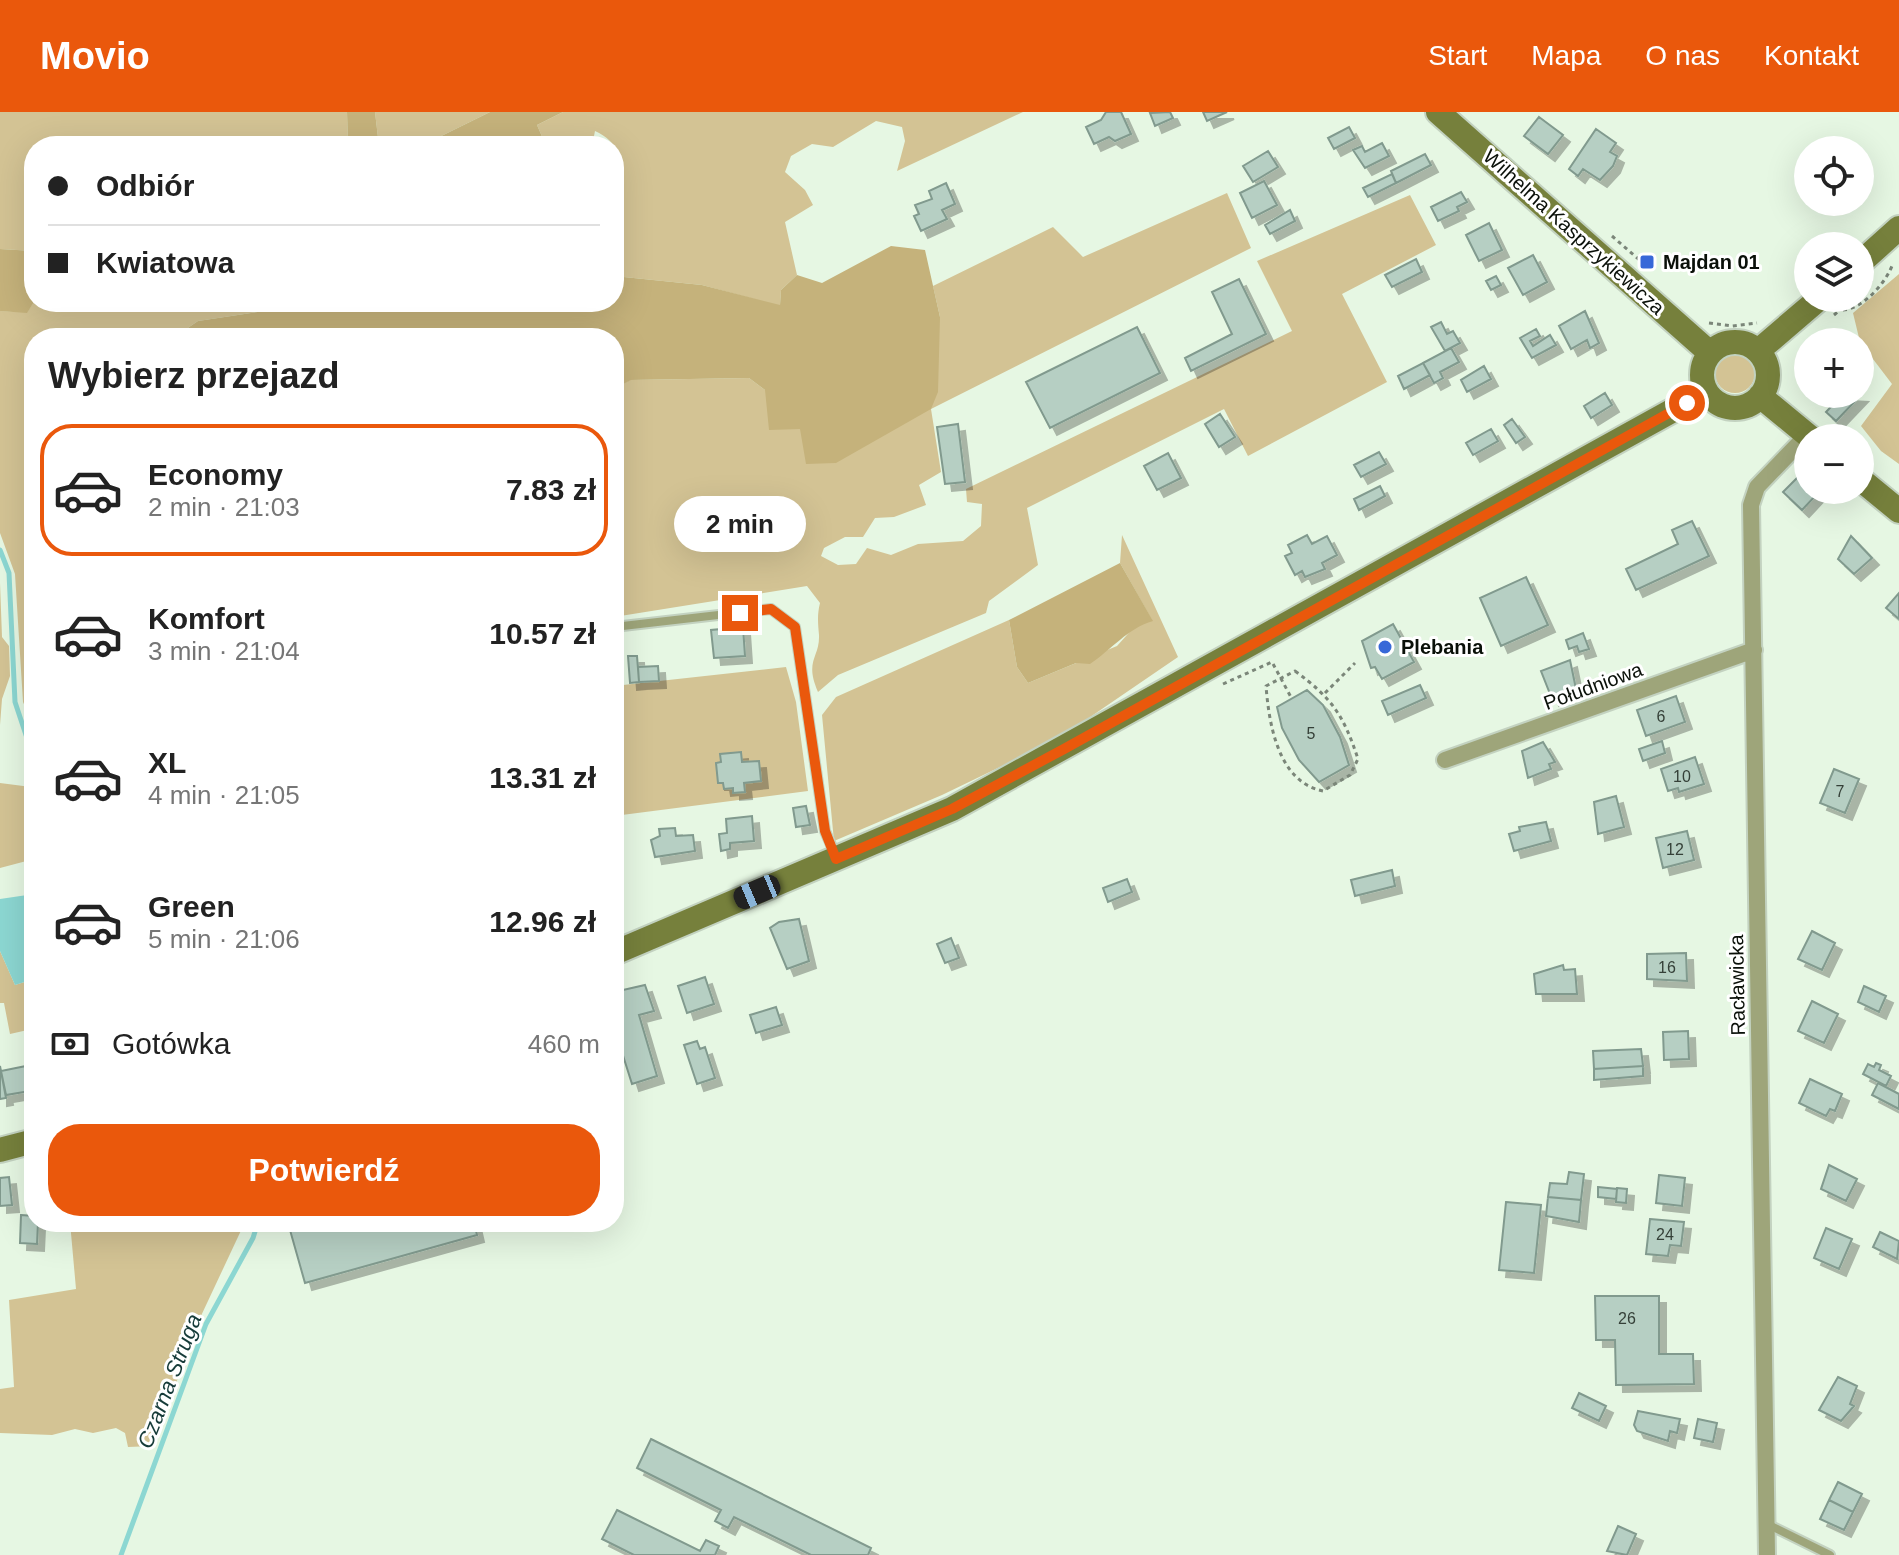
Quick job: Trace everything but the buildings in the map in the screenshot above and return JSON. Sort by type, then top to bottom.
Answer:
[{"type":"street","name":"Wilhelma Kasprzykiewicza","points":[[1438,112],[1710,353]]},
{"type":"street","points":[[1874,250],[1899,228]]},
{"type":"street","points":[[1758,351],[1804,312]]},
{"type":"street","points":[[1728,342],[1749,345],[1758,351],[1768,373],[1760,396],[1738,407],[1726,406],[1706,392],[1702,371],[1710,353],[1728,342]]},
{"type":"street","points":[[624,949],[952,809],[1154,706],[1706,392]]},
{"type":"street","points":[[1760,396],[1794,424]]},
{"type":"street","name":"Racławicka","points":[[1767,1555],[1751,505],[1757,487],[1794,451]]},
{"type":"street","points":[[1874,490],[1899,511]]},
{"type":"street","name":"Południowa","points":[[1445,760],[1754,650]]},
{"type":"street","points":[[0,1150],[24,1144]]},
{"type":"lane","points":[[624,626],[771,609],[795,627],[825,831],[836,859]]},
{"type":"lane","points":[[1766,1524],[1830,1555]]},
{"type":"path","points":[[1874,290],[1888,278],[1893,263]]},
{"type":"path","points":[[1325,693],[1355,663]]},
{"type":"path","points":[[1273,665],[1292,699]]},
{"type":"path","points":[[1295,671],[1325,693],[1346,723],[1358,759],[1350,775],[1323,791],[1309,788],[1291,770],[1274,742],[1266,686],[1281,678],[1295,671]]},
{"type":"shaded area","points":[[0,112],[347,112],[348,136],[24,136],[24,250],[0,249]]},
{"type":"shaded area","points":[[347,112],[375,112],[378,136],[348,136]]},
{"type":"shaded area","points":[[375,112],[490,112],[441,136],[378,136]]},
{"type":"shaded area","points":[[490,112],[563,112],[537,125],[542,136],[441,136]]},
{"type":"shaded area","points":[[563,112],[1023,112],[897,171],[905,141],[902,127],[876,121],[833,147],[812,144],[791,156],[785,172],[805,190],[813,205],[785,222],[797,275],[781,290],[780,306],[702,285],[624,277],[624,136],[602,136],[595,131],[594,136],[542,136],[537,125]]},
{"type":"shaded area","points":[[1227,193],[1251,248],[931,409],[941,472],[919,485],[926,505],[894,517],[875,518],[863,537],[845,537],[824,548],[821,556],[838,565],[856,564],[867,548],[891,555],[918,544],[963,541],[981,526],[982,504],[967,502],[966,489],[1292,331],[1257,261],[1410,195],[1436,245],[1342,294],[1387,382],[1248,456],[1224,409],[1027,508],[1038,565],[989,601],[986,613],[838,675],[818,692],[812,666],[819,643],[820,603],[807,586],[624,615],[624,383],[630,380],[749,378],[765,390],[940,317],[933,286],[1053,227],[1083,257]]},
{"type":"shaded area","points":[[891,246],[925,250],[940,317],[938,392],[931,409],[836,463],[806,464],[800,429],[769,430],[765,390],[749,378],[631,380],[624,384],[624,328],[188,328],[198,321],[257,312],[624,312],[624,277],[702,285],[780,305],[781,290],[797,275],[822,283]]},
{"type":"shaded area","points":[[0,249],[24,250],[24,312],[28,312],[27,313],[0,311]]},
{"type":"shaded area","points":[[1899,274],[1899,464],[1874,442],[1874,424],[1862,424],[1892,384],[1874,360],[1874,328],[1857,328],[1853,313],[1874,312],[1874,295]]},
{"type":"shaded area","points":[[0,311],[257,312],[198,321],[188,328],[24,328],[24,704],[15,574],[0,533]]},
{"type":"shaded area","points":[[1735,353],[1749,359],[1755,373],[1749,387],[1735,393],[1721,387],[1715,373],[1721,359]]},
{"type":"shaded area","points":[[1122,535],[1178,657],[1058,739],[942,795],[834,841],[822,715],[836,697],[1009,620],[1017,667],[1028,683],[1117,646],[1135,626],[1152,620],[1120,563]]},
{"type":"shaded area","points":[[1120,563],[1153,621],[1128,634],[1090,664],[1076,663],[1028,683],[1017,667],[1009,620]]},
{"type":"shaded area","points":[[0,583],[2,637],[9,646],[10,676],[2,699],[0,725]]},
{"type":"shaded area","points":[[786,667],[796,702],[808,791],[624,815],[624,685]]},
{"type":"shaded area","points":[[0,783],[24,786],[24,862],[0,868]]},
{"type":"shaded area","points":[[0,951],[15,985],[24,982],[24,1031],[10,1034],[4,1003],[0,1003]]},
{"type":"shaded area","points":[[71,1232],[240,1232],[200,1318],[153,1446],[128,1447],[125,1433],[116,1428],[93,1433],[75,1429],[52,1435],[0,1433],[0,1389],[14,1387],[9,1300],[76,1289]]},
{"type":"water","points":[[24,895],[24,982],[15,985],[0,951],[0,899]]},
{"type":"waterway","name":"Czarna Struga","points":[[0,550],[9,573],[15,702],[24,729]]},
{"type":"waterway","name":"Czarna Struga","points":[[121,1555],[206,1324],[255,1232]]},
{"type":"place","name":"Majdan 01","points":[[1647,262]]},
{"type":"place","name":"Plebania","points":[[1385,647]]},
{"type":"route","points":[[740,613],[771,609],[795,627],[825,831],[836,859],[952,809],[1064,749],[1687,403]]}]
